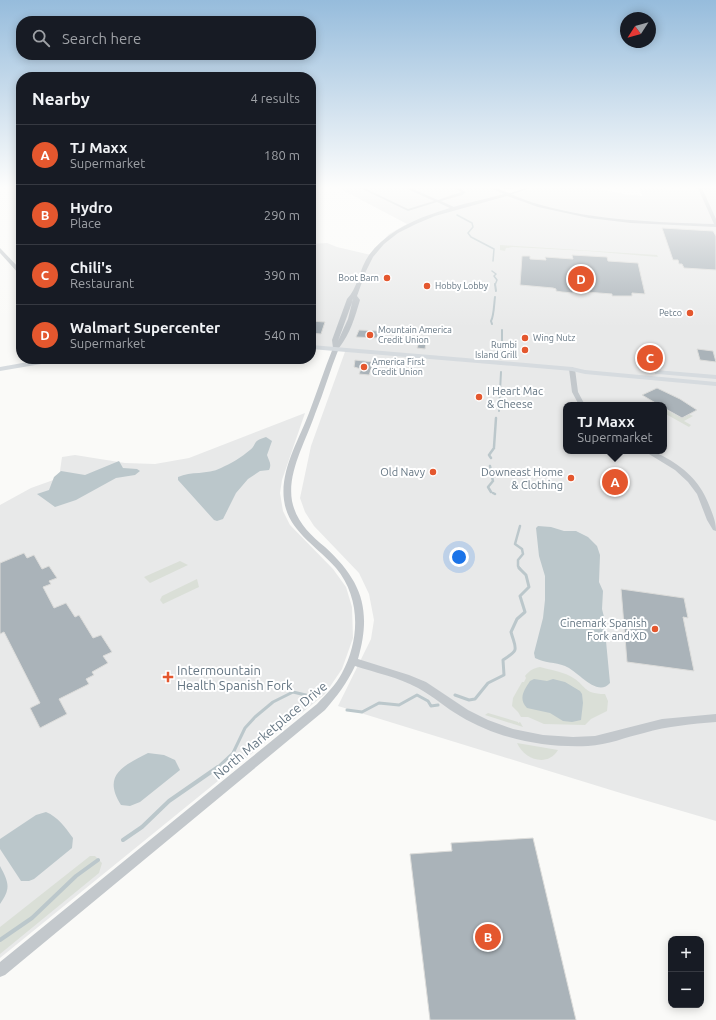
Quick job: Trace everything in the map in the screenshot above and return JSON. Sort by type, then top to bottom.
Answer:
[{"type":"main road","points":[[316,347],[572,369],[585,372],[716,384]]},
{"type":"main road","points":[[0,369],[27,364]]},
{"type":"main road","points":[[572,369],[584,367],[716,377]]},
{"type":"street","name":"North Marketplace Drive","points":[[336,348],[335,340],[350,299],[354,296],[366,265],[381,243],[395,234]]},
{"type":"street","points":[[0,250],[16,268]]},
{"type":"street","name":"North Marketplace Drive","points":[[0,970],[321,707],[338,690],[354,661],[360,628],[358,602],[354,588],[338,566],[295,520],[290,510],[288,482],[336,348],[342,341],[353,312],[357,300],[354,296]]},
{"type":"street","points":[[572,369],[575,392],[580,402]]},
{"type":"street","points":[[653,454],[675,467],[695,484],[704,501],[709,517],[716,528]]},
{"type":"street","points":[[354,661],[423,686],[454,707],[482,722],[535,739],[590,741],[660,725],[688,720],[716,718]]},
{"type":"shaded area","points":[[389,234],[716,234],[716,821],[338,706],[371,639],[374,620],[369,594],[359,573],[314,526],[305,512],[300,498],[311,446],[346,349],[316,348],[316,244],[327,243],[337,247],[371,255]]},
{"type":"shaded area","points":[[500,245],[657,255],[658,257],[513,247],[506,248],[505,251],[500,250]]},
{"type":"shaded area","points":[[667,410],[682,418],[689,414],[693,416],[684,421],[691,425],[689,427],[667,415]]},
{"type":"shaded area","name":"Intermountain Health Spanish Fork","points":[[305,413],[282,480],[280,493],[283,511],[290,525],[333,569],[346,587],[352,607],[353,638],[342,669],[325,694],[0,958],[0,505],[31,488],[59,478],[62,457],[75,455],[125,463],[155,464],[189,458]]},
{"type":"shaded area","points":[[266,437],[272,441],[267,455],[270,464],[269,470],[260,471],[248,479],[236,493],[223,519],[217,521],[214,520],[178,480],[178,477],[183,475],[210,472],[225,466],[247,453],[258,440]]},
{"type":"shaded area","points":[[119,461],[123,468],[137,469],[140,471],[135,475],[116,478],[76,500],[55,507],[37,494],[49,490],[54,477],[61,471],[85,475]]},
{"type":"shaded area","points":[[538,526],[551,527],[564,531],[576,531],[588,537],[597,546],[600,555],[599,582],[603,591],[602,609],[606,625],[610,683],[605,687],[593,686],[565,666],[535,658],[534,653],[543,618],[545,600],[545,576],[539,556],[536,528]]},
{"type":"shaded area","points":[[180,561],[188,565],[150,583],[144,577]]},
{"type":"shaded area","points":[[197,579],[199,587],[163,604],[160,600],[162,596]]},
{"type":"shaded area","points":[[540,667],[570,676],[588,691],[598,694],[605,694],[608,701],[607,711],[591,719],[585,725],[544,724],[528,717],[521,717],[512,706],[513,698],[522,682],[524,682],[526,678],[525,676],[533,669]]},
{"type":"shaded area","points":[[534,679],[547,681],[553,679],[565,682],[580,691],[582,694],[583,703],[581,720],[572,722],[563,721],[550,713],[527,708],[524,705],[522,698],[530,681]]},
{"type":"shaded area","points":[[488,713],[518,723],[520,722],[523,727],[485,715]]},
{"type":"shaded area","points":[[517,743],[558,750],[548,759],[536,759],[530,757],[520,749]]},
{"type":"shaded area","points":[[148,753],[164,755],[175,760],[180,770],[140,802],[130,806],[121,805],[116,795],[114,786],[118,773],[123,767]]},
{"type":"shaded area","points":[[46,812],[58,820],[73,838],[72,848],[34,879],[29,881],[21,881],[0,849],[0,839],[36,815]]},
{"type":"shaded area","points":[[90,856],[95,856],[102,863],[99,873],[0,954],[0,927]]},
{"type":"shaded area","points":[[0,866],[8,885],[6,894],[0,904]]},
{"type":"building","points":[[664,234],[715,234],[716,236],[716,270],[684,268],[682,264],[679,264],[678,260],[673,260]]},
{"type":"building","points":[[572,255],[607,257],[608,261],[638,263],[645,294],[632,293],[632,296],[612,296],[612,294],[573,291],[573,293],[562,292],[556,291],[556,289],[553,288],[520,285],[522,256],[530,256],[530,259],[546,260],[545,257],[573,259]]},
{"type":"building","points":[[316,321],[325,322],[321,334],[316,334]]},
{"type":"building","name":"Mountain America Credit Union","points":[[359,330],[379,331],[377,338],[356,337]]},
{"type":"building","points":[[421,337],[427,337],[425,349],[417,348]]},
{"type":"building","points":[[697,349],[713,351],[716,362],[700,360]]},
{"type":"building","points":[[640,351],[657,353],[659,363],[643,362]]},
{"type":"building","name":"America First Credit Union","points":[[355,360],[374,362],[369,375],[359,374],[361,369],[354,367]]},
{"type":"building","points":[[657,388],[680,399],[697,410],[682,418],[667,410],[667,402],[654,402],[642,395]]},
{"type":"building","points":[[24,553],[27,558],[34,555],[42,569],[49,566],[57,578],[49,581],[51,584],[43,587],[54,608],[66,603],[75,617],[79,615],[93,638],[101,635],[112,652],[103,656],[108,663],[92,672],[94,675],[86,679],[89,684],[59,699],[67,714],[40,728],[30,708],[40,703],[4,632],[0,634],[0,563]]},
{"type":"building","name":"Cinemark Spanish Fork and XD","points":[[621,589],[684,598],[688,618],[683,617],[694,671],[627,662]]},
{"type":"building","points":[[533,838],[576,1020],[430,1020],[410,854],[452,851],[451,843]]},
{"type":"waterway","points":[[468,234],[471,237],[494,249],[493,261]]},
{"type":"waterway","points":[[492,271],[496,274],[494,276],[497,280],[495,285]]},
{"type":"waterway","points":[[495,285],[496,291]]},
{"type":"waterway","points":[[492,324],[491,321],[495,297]]},
{"type":"waterway","points":[[502,330],[502,353]]},
{"type":"waterway","points":[[499,411],[501,372]]},
{"type":"waterway","points":[[494,447],[496,418]]},
{"type":"waterway","points":[[491,458],[489,455],[494,448]]},
{"type":"waterway","points":[[490,466],[491,471]]},
{"type":"waterway","points":[[491,473],[493,481],[488,487],[491,492]]},
{"type":"waterway","points":[[520,526],[515,544],[522,549],[523,554],[518,560],[518,566],[520,569]]},
{"type":"waterway","points":[[455,695],[469,700],[475,699],[488,683],[504,675],[503,660],[512,654],[515,649],[511,632],[517,619],[525,612],[520,596],[529,587],[526,575],[520,569]]},
{"type":"waterway","points":[[217,768],[233,753],[245,728],[255,717],[273,702],[293,692],[310,696]]},
{"type":"waterway","points":[[347,710],[362,712],[379,703],[399,705],[417,695],[428,701],[431,706],[438,705]]},
{"type":"waterway","points":[[123,840],[142,827],[169,801],[218,767]]},
{"type":"waterway","points":[[0,940],[32,918],[76,876],[98,860]]},
{"type":"place","name":"Boot Barn","points":[[387,278]]},
{"type":"place","name":"Walmart Supercenter","points":[[581,279]]},
{"type":"place","name":"Hobby Lobby","points":[[427,286]]},
{"type":"place","name":"Petco","points":[[690,313]]},
{"type":"place","name":"Mountain America Credit Union","points":[[370,335]]},
{"type":"place","name":"Wing Nutz","points":[[525,338]]},
{"type":"place","name":"Rumbi Island Grill","points":[[525,350]]},
{"type":"place","name":"Chili's","points":[[650,358]]},
{"type":"place","name":"America First Credit Union","points":[[364,367]]},
{"type":"place","name":"I Heart Mac & Cheese","points":[[479,397]]},
{"type":"place","name":"Old Navy","points":[[433,472]]},
{"type":"place","name":"Downeast Home & Clothing","points":[[571,478]]},
{"type":"place","name":"TJ Maxx","points":[[615,482]]},
{"type":"place","name":"Cinemark Spanish Fork and XD","points":[[655,629]]},
{"type":"place","name":"Intermountain Health Spanish Fork","points":[[168,677]]},
{"type":"place","name":"Hydro","points":[[488,937]]}]
